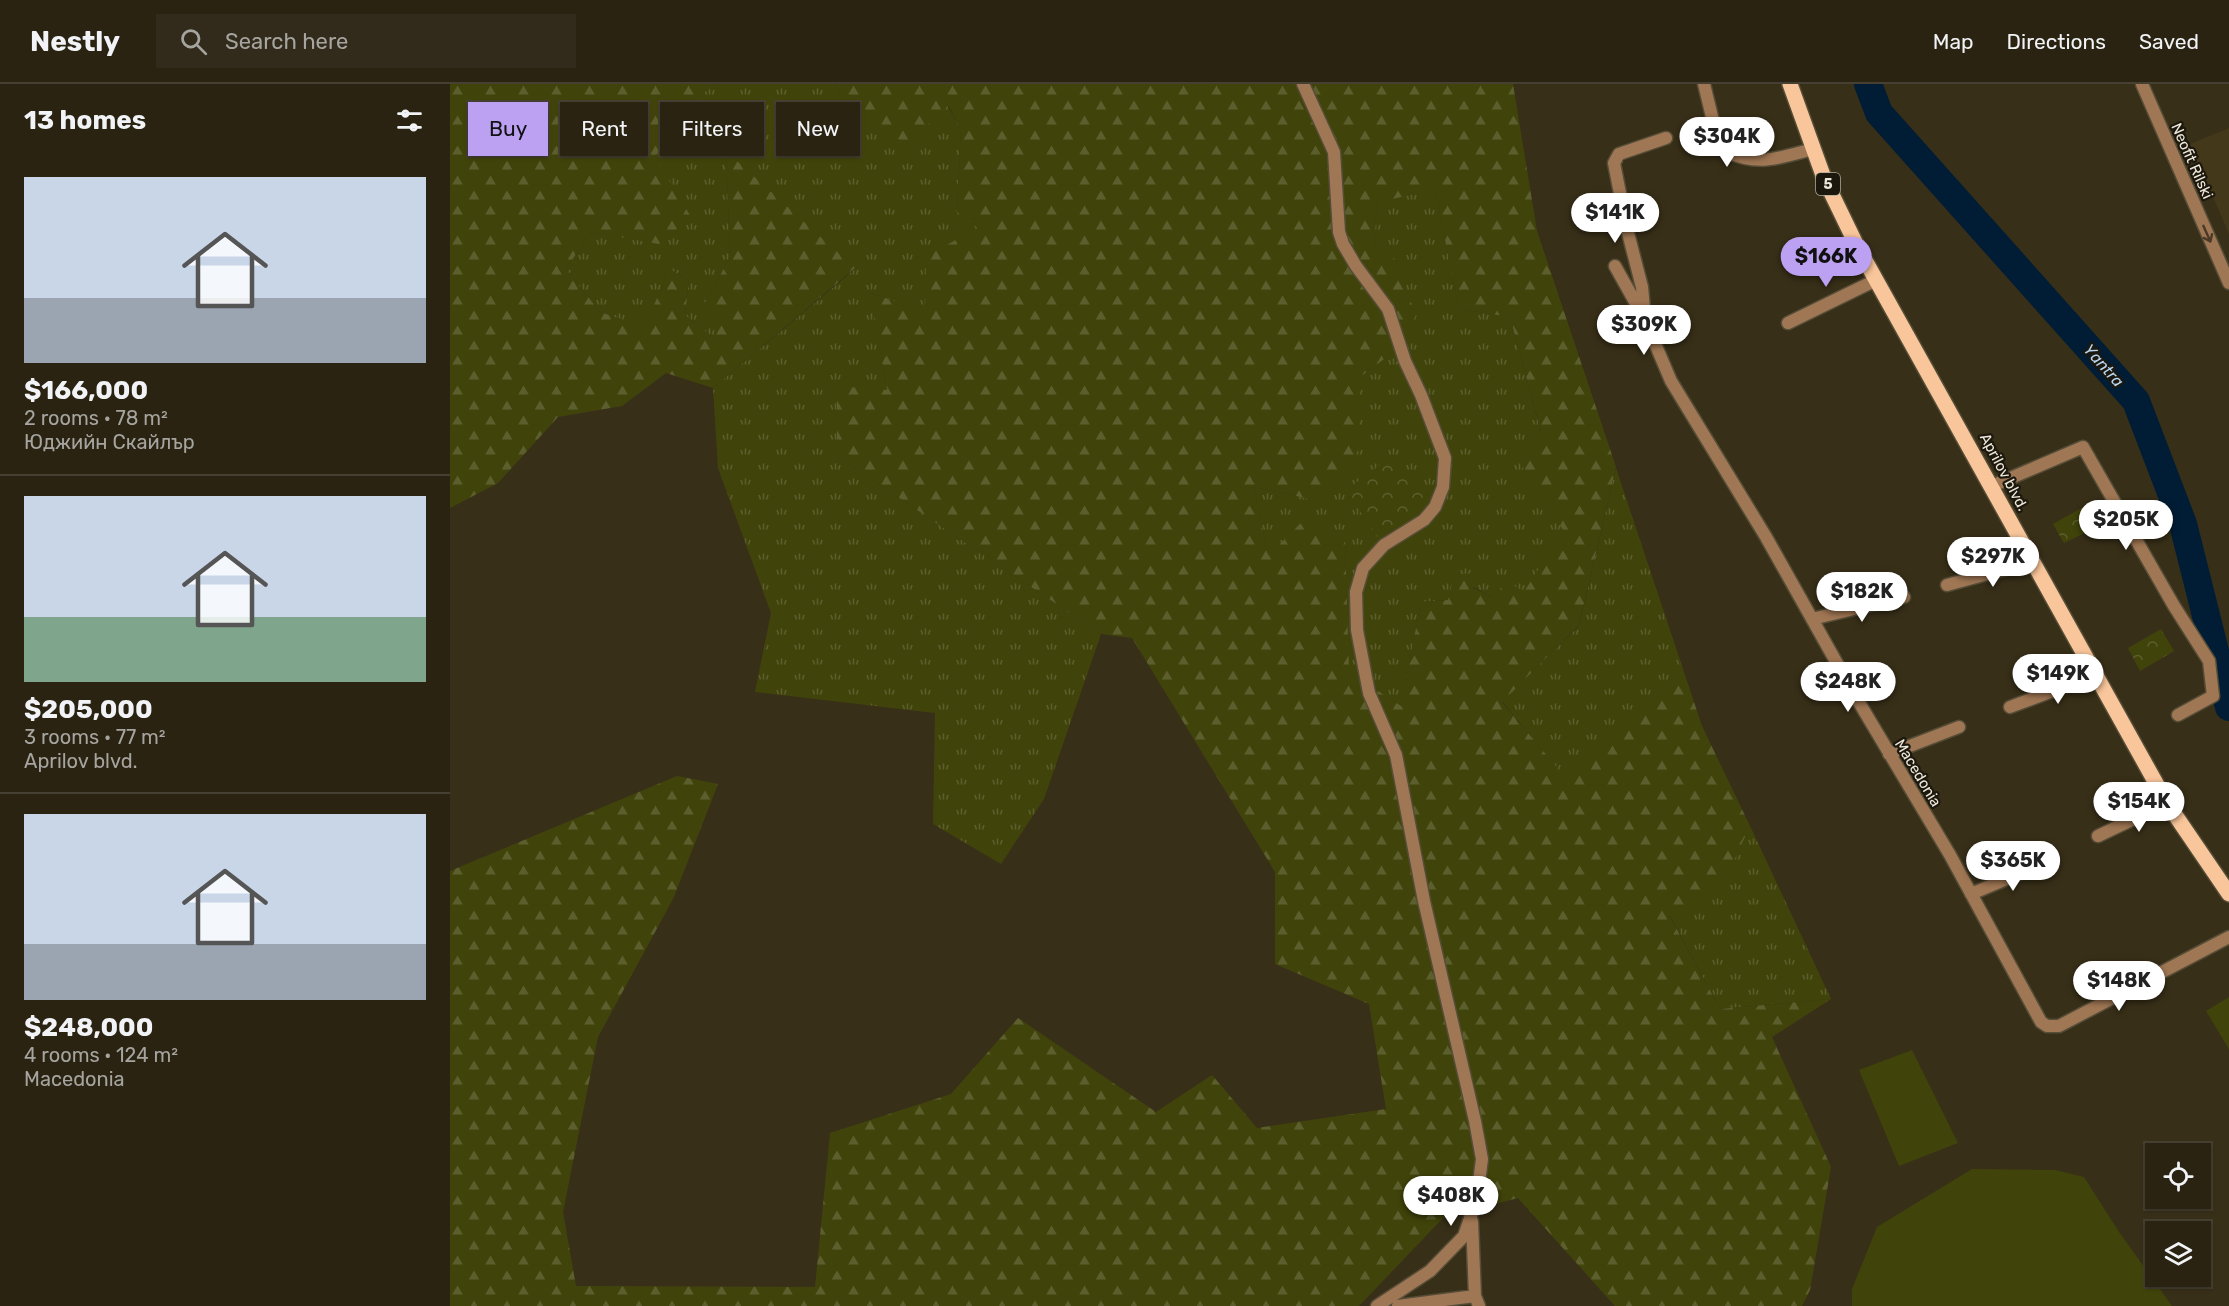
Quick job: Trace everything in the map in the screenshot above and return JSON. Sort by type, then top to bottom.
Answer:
[{"type":"main road","name":"Aprilov blvd.","points":[[1790,84],[1813,149],[1840,212],[1876,280],[2167,803],[2229,894]]},
{"type":"street","points":[[1303,84],[1334,152],[1339,232],[1343,244],[1388,309],[1405,361],[1421,395],[1445,458],[1443,487],[1435,507],[1424,520],[1407,533],[1384,545],[1363,568],[1356,592],[1357,630],[1369,693],[1396,755],[1424,901],[1475,1121],[1482,1159],[1481,1177],[1472,1217],[1464,1236],[1430,1272],[1377,1306]]},
{"type":"street","points":[[1704,84],[1715,129],[1725,151],[1742,159],[1766,161],[1813,149]]},
{"type":"street","name":"Neofit Rilski","points":[[2142,84],[2229,283]]},
{"type":"street","points":[[1645,320],[1642,287],[1627,229],[1614,163],[1619,154],[1666,138]]},
{"type":"street","points":[[1615,266],[1645,320]]},
{"type":"street","points":[[1788,323],[1876,280]]},
{"type":"street","name":"Macedonia","points":[[1645,320],[1671,381],[1766,537],[1971,894],[2041,1022],[2046,1026],[2059,1026],[2229,937]]},
{"type":"street","points":[[1992,486],[2083,447],[2174,606],[2209,661],[2213,696],[2178,715]]},
{"type":"street","points":[[1947,585],[2031,562]]},
{"type":"street","points":[[1812,620],[1904,597]]},
{"type":"street","points":[[2010,707],[2095,675]]},
{"type":"street","points":[[1889,754],[1959,727]]},
{"type":"street","points":[[2098,836],[2167,803]]},
{"type":"street","points":[[1971,894],[2044,863]]},
{"type":"street","points":[[1398,1306],[1477,1301],[1472,1217]]},
{"type":"shaded area","points":[[2229,128],[2229,234],[2190,144]]},
{"type":"green space","points":[[450,84],[718,84],[701,94],[695,102],[660,102],[660,150],[655,157],[691,217],[659,244],[591,232],[566,269],[600,312],[645,327],[669,269],[689,280],[685,315],[718,341],[705,303],[730,257],[726,156],[732,156],[855,268],[713,388],[666,373],[622,406],[558,417],[498,483],[450,508]]},
{"type":"green space","points":[[718,84],[835,84],[843,102],[776,102],[776,156],[860,156],[860,124],[947,105],[961,129],[957,211],[978,228],[926,312],[871,293],[887,391],[837,456],[1101,634],[1044,799],[1001,864],[933,824],[935,713],[755,692],[771,613],[718,468],[713,388],[855,269],[730,156],[764,156],[764,102],[695,102],[701,94]]},
{"type":"green space","points":[[835,84],[1513,84],[1537,231],[1616,467],[1579,625],[1502,702],[1565,777],[1683,669],[1702,726],[1750,826],[1723,884],[1669,915],[1720,1009],[1831,999],[1772,1037],[1831,1167],[1810,1290],[1802,1306],[1615,1306],[1518,1198],[1443,1218],[1359,1306],[450,1306],[450,871],[677,776],[718,784],[673,899],[598,1037],[563,1212],[576,1286],[815,1287],[830,1133],[951,1094],[1018,1018],[1156,1112],[1212,1075],[1257,1128],[1386,1109],[1369,1004],[1275,964],[1275,872],[1132,638],[1101,634],[837,456],[837,386],[887,390],[870,293],[925,311],[926,256],[978,228],[957,212],[961,129],[948,105],[910,143],[860,127],[860,102],[843,102]],"holes":[[[1435,190],[1459,309],[1510,317],[1542,435],[1520,463],[1563,530],[1524,592],[1506,580],[1494,598],[1473,588],[1473,573],[1454,575],[1448,600],[1421,602],[1401,706],[1349,672],[1345,540],[1305,519],[1268,556],[1254,487],[1310,499],[1344,475],[1360,447],[1360,377],[1399,348],[1416,315],[1394,258],[1374,246],[1377,202]]]},
{"type":"green space","points":[[660,150],[660,156],[726,156],[730,257],[705,303],[719,342],[685,315],[689,280],[669,269],[645,328],[600,312],[566,269],[591,232],[659,243],[655,157]]},
{"type":"green space","points":[[1435,190],[1459,309],[1510,317],[1542,436],[1520,463],[1564,530],[1524,593],[1494,598],[1473,587],[1473,573],[1448,600],[1421,602],[1401,707],[1348,672],[1345,540],[1268,557],[1254,487],[1310,499],[1360,447],[1360,377],[1399,348],[1374,246],[1377,201]]},
{"type":"green space","points":[[1395,454],[1431,502],[1378,538],[1346,490]]},
{"type":"green space","points":[[1616,468],[1683,669],[1565,778],[1502,701],[1579,626]]},
{"type":"green space","points":[[2087,505],[2099,526],[2064,543],[2053,524]]},
{"type":"green space","points":[[2161,629],[2174,651],[2140,671],[2128,648]]},
{"type":"green space","points":[[1750,826],[1831,999],[1720,1009],[1669,914],[1723,883]]},
{"type":"green space","points":[[2229,997],[2229,1049],[2206,1011]]},
{"type":"green space","points":[[1912,1050],[1958,1143],[1899,1166],[1859,1070]]},
{"type":"green space","points":[[1972,1169],[2055,1170],[2084,1177],[2145,1268],[2145,1287],[2158,1287],[2172,1306],[1852,1306],[1852,1289],[1877,1227]]},
{"type":"waterway","name":"Yantra","points":[[1868,84],[1879,113],[2136,401],[2183,524],[2229,707]]}]
